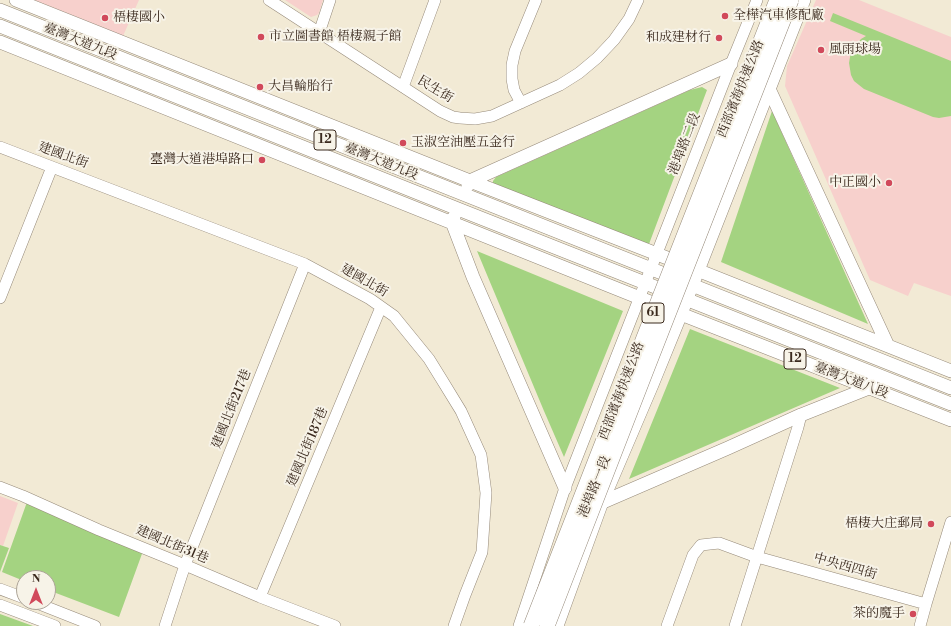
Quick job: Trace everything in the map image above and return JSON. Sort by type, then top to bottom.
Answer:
[{"type":"highway","name":"西部濱海快速公路","points":[[531,626],[776,0]]},
{"type":"highway","name":"西部濱海快速公路","points":[[547,626],[791,0]]},
{"type":"main road","name":"臺灣大道九段","points":[[16,0],[656,254]]},
{"type":"main road","name":"臺灣大道九段","points":[[0,10],[651,269]]},
{"type":"main road","name":"臺灣大道九段","points":[[0,26],[645,283]]},
{"type":"main road","name":"12","points":[[0,42],[640,298]]},
{"type":"main road","points":[[565,488],[473,277],[452,222],[470,181],[731,64]]},
{"type":"main road","points":[[770,91],[888,346]]},
{"type":"main road","name":"12","points":[[656,254],[951,371]]},
{"type":"main road","name":"12","points":[[651,269],[951,388]]},
{"type":"main road","name":"臺灣大道八段","points":[[645,283],[951,404]]},
{"type":"main road","name":"臺灣大道八段","points":[[640,298],[951,420]]},
{"type":"main road","points":[[603,502],[801,415],[869,388],[876,374]]},
{"type":"street","name":"民生街","points":[[269,0],[440,111],[453,117],[475,120],[488,117],[521,103],[560,85],[580,73],[606,50],[614,40],[629,20],[638,0]]},
{"type":"street","points":[[319,33],[330,0]]},
{"type":"street","points":[[403,87],[435,0]]},
{"type":"street","points":[[521,103],[514,90],[512,65],[515,51],[536,0]]},
{"type":"street","name":"港埠路二段","points":[[640,298],[757,0]]},
{"type":"street","points":[[699,271],[805,0]]},
{"type":"street","name":"建國北街","points":[[0,147],[305,264],[370,299],[394,316],[429,359],[461,411],[481,455],[486,493],[482,552],[454,626]]},
{"type":"street","points":[[0,298],[52,167]]},
{"type":"street","name":"建國北街217巷","points":[[165,626],[185,565],[305,264]]},
{"type":"street","name":"港埠路一段","points":[[558,626],[603,502],[654,385],[699,271]]},
{"type":"street","name":"港埠路一段","points":[[519,626],[565,488],[640,298]]},
{"type":"street","name":"建國北街187巷","points":[[260,598],[381,306]]},
{"type":"street","points":[[735,626],[801,415]]},
{"type":"street","name":"建國北街31巷","points":[[0,487],[260,598],[335,626]]},
{"type":"street","points":[[920,626],[948,538],[951,522]]},
{"type":"street","name":"中央西四街","points":[[667,626],[693,555],[701,545],[719,543],[757,557],[926,604]]},
{"type":"street","points":[[0,588],[16,595]]},
{"type":"street","points":[[0,605],[55,626]]},
{"type":"street","points":[[54,610],[95,626]]},
{"type":"shaded area","name":"梧棲國小","points":[[34,0],[139,0],[123,36]]},
{"type":"shaded area","points":[[285,0],[323,0],[319,13],[311,17]]},
{"type":"shaded area","name":"中正國小","points":[[816,0],[859,0],[951,37],[951,296],[914,283],[908,296],[870,280],[785,86],[787,66]]},
{"type":"shaded area","points":[[0,496],[18,503],[3,546],[0,545]]},
{"type":"green space","points":[[833,13],[951,61],[951,116],[939,118],[933,117],[864,89],[854,81],[851,75],[849,63],[851,51],[861,39],[866,36],[830,21]]},
{"type":"green space","points":[[702,87],[707,90],[649,244],[493,185],[493,181],[496,177],[690,90]]},
{"type":"green space","points":[[772,111],[868,324],[721,262]]},
{"type":"green space","points":[[477,251],[623,311],[564,457],[544,411]]},
{"type":"green space","points":[[690,329],[840,388],[629,479]]},
{"type":"green space","points":[[27,502],[143,551],[119,617],[56,593],[56,570],[16,570],[16,578],[2,572]]},
{"type":"green space","points":[[0,545],[9,548],[0,572]]},
{"type":"green space","points":[[0,614],[33,626],[0,626]]},
{"type":"place","name":"全樺汽車修配廠","points":[[725,16]]},
{"type":"place","name":"梧棲國小","points":[[105,18]]},
{"type":"place","name":"市立圖書館 梧棲親子館","points":[[261,37]]},
{"type":"place","name":"和成建材行","points":[[719,38]]},
{"type":"place","name":"風雨球場","points":[[821,50]]},
{"type":"place","name":"大昌輪胎行","points":[[260,87]]},
{"type":"place","name":"玉淑空油壓五金行","points":[[403,143]]},
{"type":"place","name":"臺灣大道港埠路口","points":[[262,160]]},
{"type":"place","name":"中正國小","points":[[889,183]]},
{"type":"place","name":"梧棲大庄郵局","points":[[931,524]]},
{"type":"place","name":"茶的魔手","points":[[913,614]]}]
